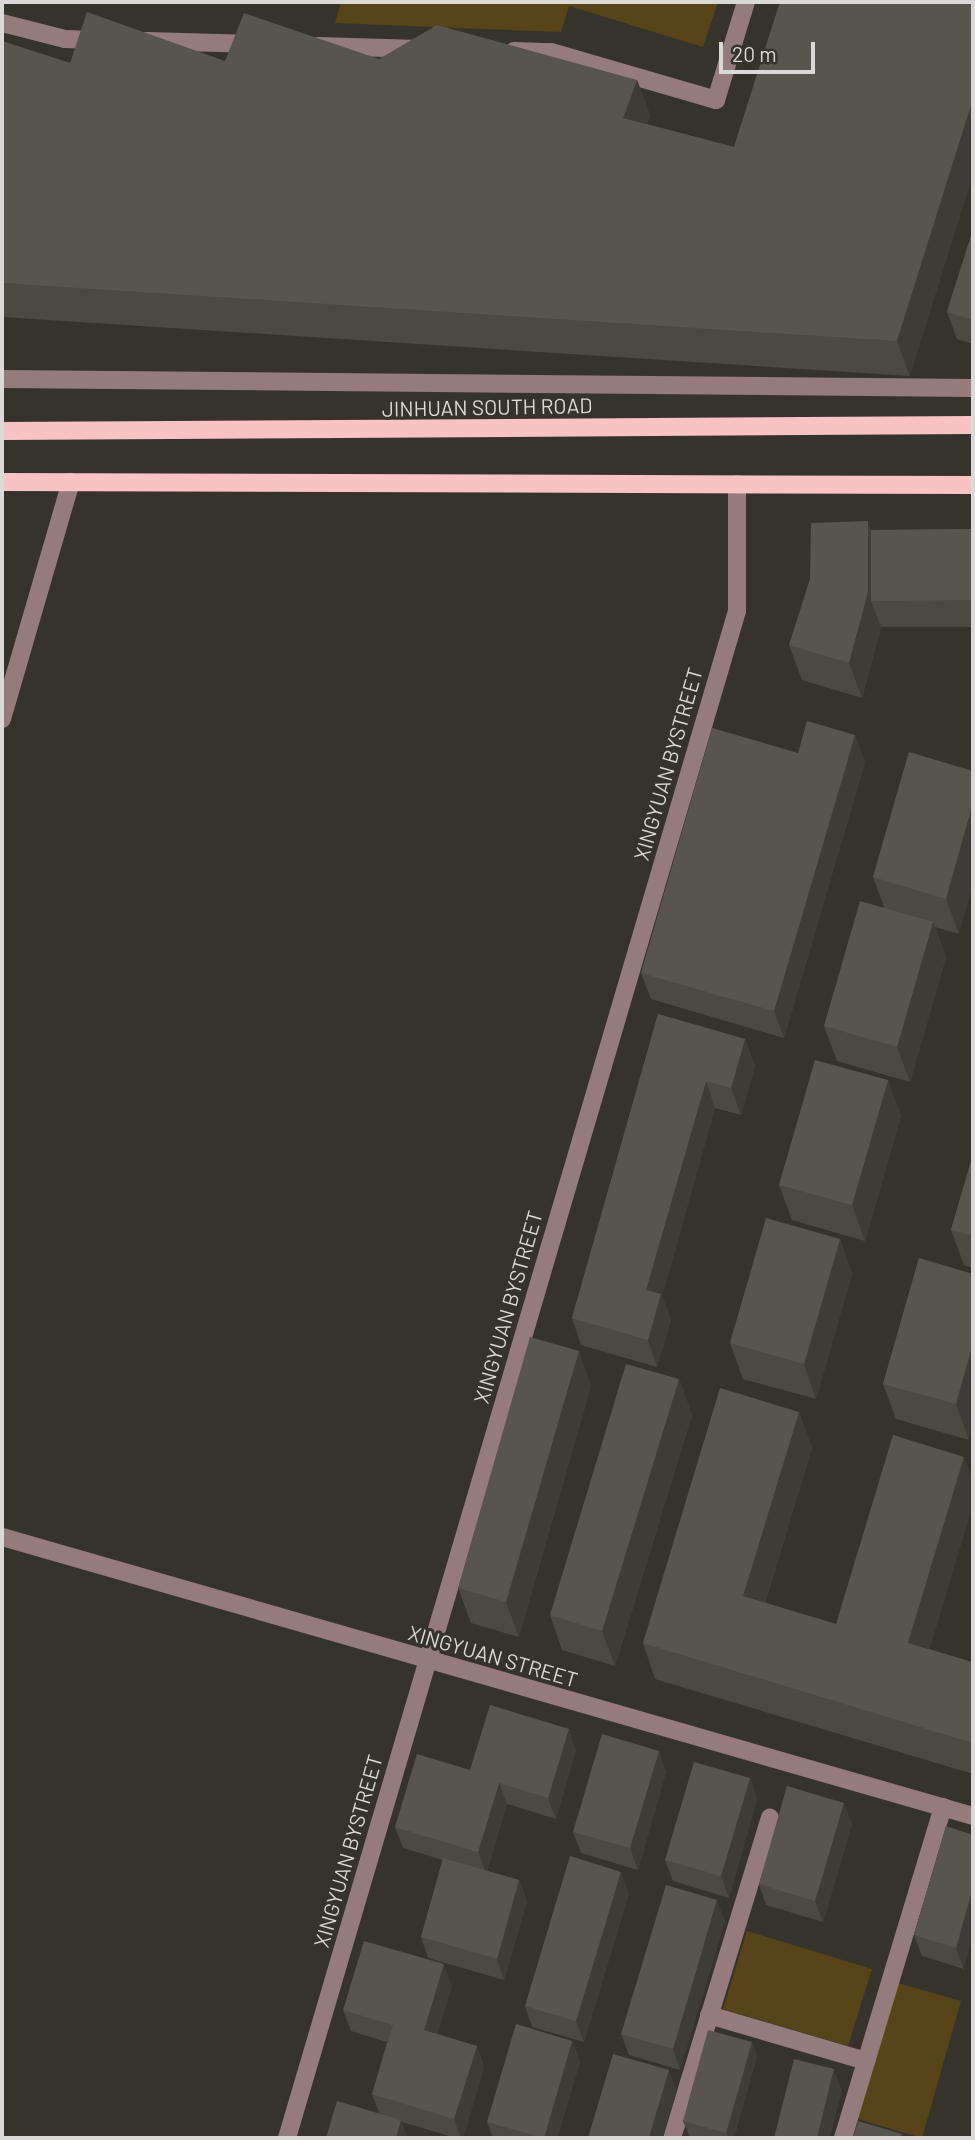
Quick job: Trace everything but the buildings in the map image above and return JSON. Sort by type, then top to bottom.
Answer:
[{"type":"main road","name":"JINHUAN SOUTH ROAD","points":[[2,431],[973,425]]},
{"type":"main road","points":[[2,482],[973,485]]},
{"type":"street","points":[[496,51],[551,52],[716,100],[746,2]]},
{"type":"street","points":[[2,23],[65,39],[273,45]]},
{"type":"street","points":[[301,46],[440,49]]},
{"type":"street","points":[[2,379],[973,388]]},
{"type":"street","points":[[2,719],[71,482]]},
{"type":"street","name":"XINGYUAN BYSTREET","points":[[288,2138],[737,611],[737,484]]},
{"type":"street","name":"XINGYUAN STREET","points":[[2,1536],[428,1661],[973,1815]]},
{"type":"street","points":[[843,2138],[943,1807]]},
{"type":"street","points":[[672,2138],[770,1818]]},
{"type":"street","points":[[709,2015],[866,2061]]},
{"type":"shaded area","points":[[341,2],[718,2],[703,47],[569,6],[561,32],[335,23]]},
{"type":"shaded area","points":[[747,1931],[872,1969],[848,2046],[723,2009]]},
{"type":"shaded area","points":[[898,1983],[961,2001],[922,2138],[858,2119]]}]
